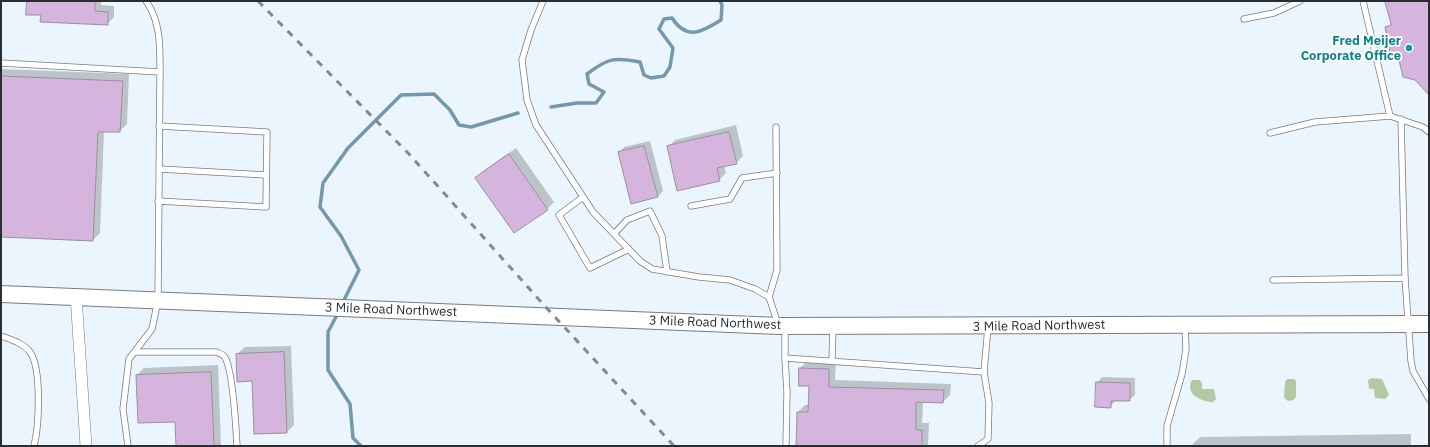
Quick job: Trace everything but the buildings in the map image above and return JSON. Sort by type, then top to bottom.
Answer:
[{"type":"main road","name":"3 Mile Road Northwest","points":[[1,294],[782,326],[1429,324]]},
{"type":"street","points":[[76,296],[86,446]]},
{"type":"lane","points":[[128,446],[123,410],[129,358],[152,329],[158,300],[160,36],[152,9],[146,1]]},
{"type":"lane","points":[[543,1],[531,30],[522,60],[527,100],[536,125],[593,212],[640,261],[652,269],[699,277],[730,280],[755,289],[769,297],[782,326],[787,392],[786,446]]},
{"type":"lane","points":[[1244,19],[1274,13],[1300,1]]},
{"type":"lane","points":[[1363,1],[1390,116]]},
{"type":"lane","points":[[1,63],[160,72]]},
{"type":"lane","points":[[1270,134],[1315,122],[1390,116],[1423,127],[1429,132]]},
{"type":"lane","points":[[1401,119],[1405,278],[1411,361],[1413,371],[1429,400]]},
{"type":"lane","points":[[158,201],[266,207],[267,132],[159,126]]},
{"type":"lane","points":[[769,297],[777,270],[776,127]]},
{"type":"lane","points":[[159,169],[266,175]]},
{"type":"lane","points":[[691,206],[730,199],[742,178],[777,173]]},
{"type":"lane","points":[[583,197],[559,215],[590,268],[629,249]]},
{"type":"lane","points":[[614,234],[626,220],[650,212],[662,236],[667,272]]},
{"type":"lane","points":[[1273,280],[1405,278]]},
{"type":"lane","points":[[1167,446],[1167,426],[1182,374],[1186,349],[1185,324]]},
{"type":"lane","points":[[832,361],[833,326]]},
{"type":"lane","points":[[978,446],[988,439],[989,403],[984,372],[988,326]]},
{"type":"lane","points":[[1,336],[20,343],[30,353],[35,364],[38,393],[38,430],[34,446]]},
{"type":"lane","points":[[135,352],[216,352],[224,356],[227,362],[234,396],[237,446]]},
{"type":"lane","points":[[785,358],[984,372]]},
{"type":"green space","points":[[1372,378],[1382,379],[1389,395],[1385,399],[1375,398],[1374,389],[1369,389],[1368,380]]},
{"type":"green space","points":[[1287,379],[1294,379],[1296,381],[1296,397],[1293,400],[1288,401],[1284,398],[1285,382]]},
{"type":"green space","points":[[1192,380],[1200,380],[1202,389],[1214,389],[1216,399],[1213,402],[1209,402],[1195,396],[1190,389]]},
{"type":"waterway","points":[[551,107],[577,103],[596,103],[604,92],[589,84],[587,74],[600,65],[612,60],[617,59],[640,62],[644,75],[651,78],[664,76],[670,67],[673,48],[659,29],[664,19],[672,18],[683,30],[689,32],[701,31],[721,20],[722,5],[720,1]]},
{"type":"waterway","points":[[342,304],[359,270],[341,236],[320,207],[323,183],[348,148],[401,95],[434,94],[450,110],[459,125],[471,127],[518,113]]},
{"type":"waterway","points":[[338,313],[328,332],[328,370],[350,404],[353,438],[361,446]]},
{"type":"railway","points":[[258,1],[409,154],[543,304],[674,446]]},
{"type":"place","name":"Fred Meijer Corporate Office","points":[[1409,48]]}]
